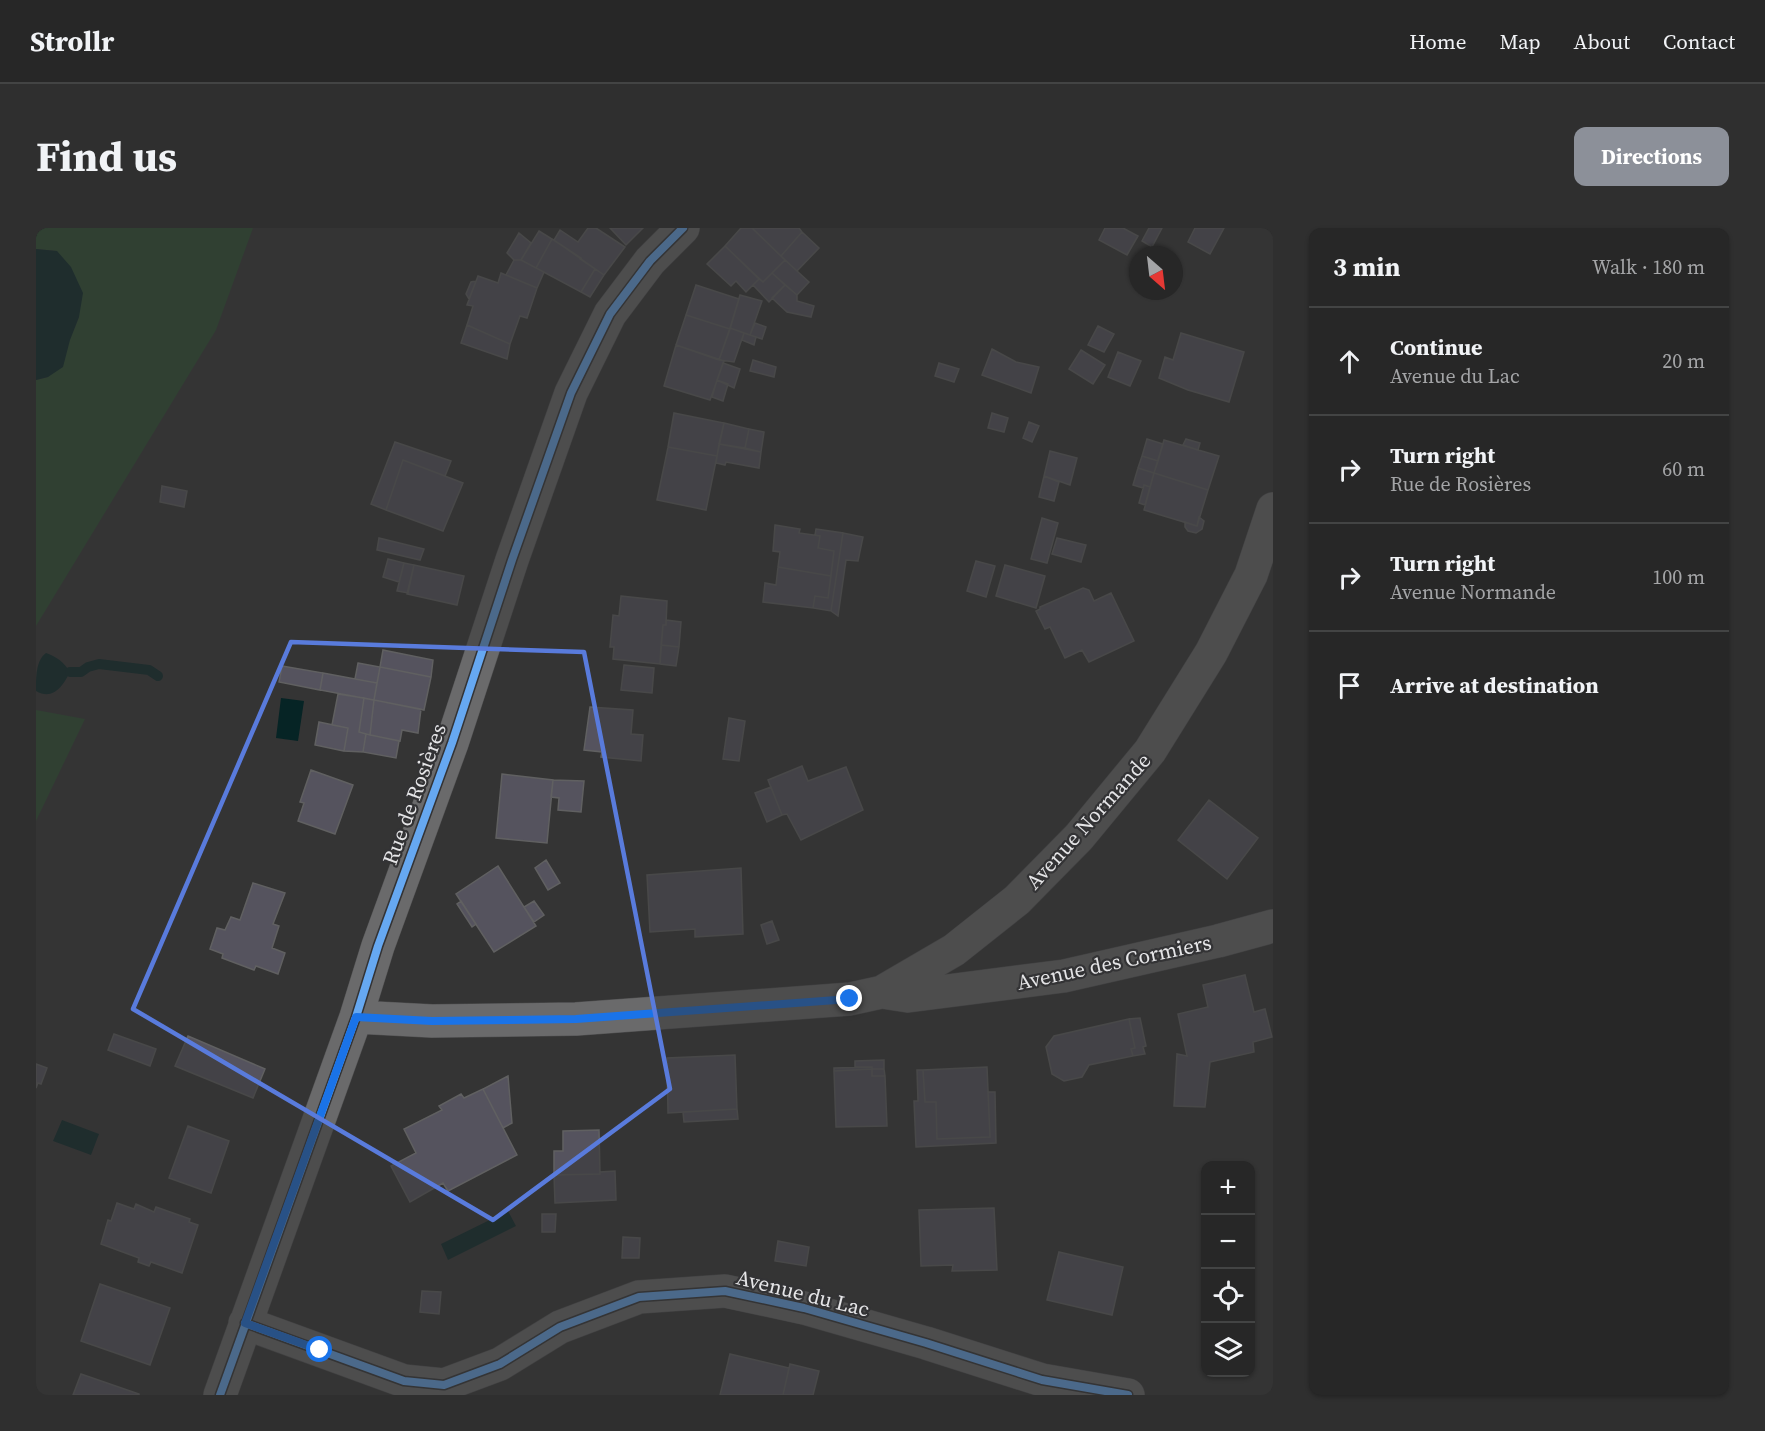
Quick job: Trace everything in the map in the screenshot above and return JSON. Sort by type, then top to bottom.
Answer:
[{"type":"street","name":"Rue de Rosières","points":[[220,1395],[452,743],[512,560],[571,393],[610,314],[650,261],[683,228]]},
{"type":"street","name":"Avenue Normande","points":[[356,1017],[432,1021],[576,1019],[850,999],[882,992],[954,950],[1017,900],[1079,837],[1150,751],[1211,653],[1251,575],[1273,509]]},
{"type":"street","name":"Avenue des Cormiers","points":[[882,992],[908,996],[1064,976],[1273,926]]},
{"type":"street","name":"Avenue du Lac","points":[[245,1323],[404,1381],[445,1390],[500,1364],[560,1327],[639,1297],[725,1291],[804,1308],[926,1343],[1042,1380],[1128,1395]]},
{"type":"highlighted area","points":[[291,642],[584,652],[670,1089],[493,1220],[133,1009]]},
{"type":"green space","points":[[36,228],[253,228],[216,330],[36,626],[36,380],[48,377],[70,339],[79,317],[57,251],[36,249]]},
{"type":"green space","points":[[36,710],[85,719],[36,821]]},
{"type":"water","points":[[36,249],[57,251],[71,267],[83,293],[79,317],[63,367],[48,377],[36,380]]},
{"type":"water","points":[[46,653],[60,660],[70,672],[61,687],[52,693],[42,694],[36,691],[38,664]]},
{"type":"water","points":[[281,698],[304,701],[298,741],[276,738]]},
{"type":"water","points":[[62,1120],[99,1134],[91,1155],[53,1141]]},
{"type":"water","points":[[508,1211],[516,1226],[448,1260],[441,1244]]},
{"type":"building","points":[[588,228],[596,228],[625,247],[604,275],[554,240],[560,230],[578,242]]},
{"type":"building","points":[[610,228],[643,228],[626,245]]},
{"type":"building","points":[[741,228],[752,228],[785,260],[763,282],[725,246]]},
{"type":"building","points":[[752,228],[799,228],[802,232],[781,256]]},
{"type":"building","points":[[1105,228],[1123,228],[1138,236],[1132,246],[1129,246],[1127,255],[1099,240]]},
{"type":"building","points":[[1149,228],[1162,228],[1153,246],[1142,241]]},
{"type":"building","points":[[1195,228],[1224,228],[1210,254],[1188,242]]},
{"type":"building","points":[[539,231],[552,239],[536,268],[521,260]]},
{"type":"building","points":[[802,232],[819,248],[797,271],[781,256]]},
{"type":"building","points":[[519,233],[531,243],[521,260],[514,260],[507,253]]},
{"type":"building","points":[[552,239],[595,269],[581,292],[536,268]]},
{"type":"building","points":[[725,246],[759,279],[746,292],[736,281],[731,286],[707,264]]},
{"type":"building","points":[[514,260],[521,260],[544,272],[537,288],[506,275]]},
{"type":"building","points":[[785,260],[809,282],[797,295],[772,273]]},
{"type":"building","points":[[595,269],[604,275],[590,297],[581,292]]},
{"type":"building","points":[[501,273],[537,288],[527,318],[520,316],[510,344],[467,325],[473,306],[467,305],[478,276],[498,283]]},
{"type":"building","points":[[772,273],[785,285],[769,302],[753,285],[759,279],[763,282]]},
{"type":"building","points":[[476,281],[469,299],[466,294],[471,282]]},
{"type":"building","points":[[696,285],[739,299],[730,329],[686,315]]},
{"type":"building","points":[[785,285],[797,295],[797,301],[814,306],[811,317],[787,312],[772,298]]},
{"type":"building","points":[[740,295],[762,301],[750,335],[730,328]]},
{"type":"building","points":[[686,315],[730,329],[719,360],[676,345]]},
{"type":"building","points":[[755,323],[766,327],[762,339],[750,335]]},
{"type":"building","points":[[467,325],[510,344],[507,359],[461,343]]},
{"type":"building","points":[[1098,326],[1114,334],[1104,352],[1088,345]]},
{"type":"building","points":[[730,328],[744,333],[734,362],[719,360]]},
{"type":"building","points":[[744,333],[756,337],[754,345],[742,340]]},
{"type":"building","points":[[1181,333],[1244,352],[1229,402],[1188,390],[1159,378],[1165,357],[1173,360]]},
{"type":"building","points":[[676,345],[724,361],[710,400],[664,386]]},
{"type":"building","points":[[992,349],[1016,362],[1039,367],[1031,393],[982,375]]},
{"type":"building","points":[[1081,350],[1105,365],[1093,384],[1069,369]]},
{"type":"building","points":[[1118,352],[1141,361],[1130,386],[1108,377]]},
{"type":"building","points":[[753,360],[776,367],[774,377],[750,371]]},
{"type":"building","points":[[723,363],[740,369],[734,388],[717,380]]},
{"type":"building","points":[[939,363],[959,369],[954,382],[935,376]]},
{"type":"building","points":[[717,380],[728,384],[723,401],[712,397]]},
{"type":"building","points":[[674,413],[724,423],[717,456],[668,447]]},
{"type":"building","points":[[992,413],[1008,418],[1004,432],[988,428]]},
{"type":"building","points":[[1029,422],[1039,426],[1032,442],[1023,438]]},
{"type":"building","points":[[724,423],[749,429],[745,448],[719,444]]},
{"type":"building","points":[[749,429],[764,432],[761,452],[745,448]]},
{"type":"building","points":[[1147,439],[1163,444],[1158,461],[1142,456]]},
{"type":"building","points":[[1186,439],[1200,443],[1198,450],[1183,445]]},
{"type":"building","points":[[1164,440],[1219,456],[1208,490],[1154,473]]},
{"type":"building","points":[[395,442],[451,461],[445,476],[403,460],[386,510],[371,504]]},
{"type":"building","points":[[719,444],[761,452],[759,468],[726,462],[725,465],[716,463]]},
{"type":"building","points":[[668,447],[717,456],[706,510],[657,500]]},
{"type":"building","points":[[1050,451],[1077,458],[1070,485],[1044,476]]},
{"type":"building","points":[[1142,456],[1158,461],[1154,473],[1138,468]]},
{"type":"building","points":[[403,460],[463,483],[443,531],[386,510]]},
{"type":"building","points":[[1138,468],[1154,473],[1150,487],[1144,485],[1143,488],[1133,485]]},
{"type":"building","points":[[1154,473],[1208,490],[1197,526],[1144,510]]},
{"type":"building","points":[[1044,476],[1059,482],[1054,501],[1039,497]]},
{"type":"building","points":[[1144,485],[1150,487],[1145,505],[1139,503]]},
{"type":"building","points":[[162,486],[187,491],[184,507],[160,502]]},
{"type":"building","points":[[1199,517],[1204,521],[1202,529],[1196,533],[1188,531],[1185,522],[1197,526]]},
{"type":"building","points":[[1042,518],[1058,523],[1047,563],[1031,559]]},
{"type":"building","points":[[775,525],[800,529],[799,533],[820,536],[818,548],[834,551],[831,576],[778,567],[780,552],[773,551]]},
{"type":"building","points":[[816,529],[843,533],[831,611],[813,608],[815,596],[828,598],[834,551],[818,548],[820,536],[815,535]]},
{"type":"building","points":[[843,533],[863,537],[858,561],[846,560],[838,616],[831,611]]},
{"type":"building","points":[[379,538],[424,549],[420,560],[377,550]]},
{"type":"building","points":[[1057,538],[1086,545],[1081,562],[1052,554]]},
{"type":"building","points":[[388,559],[404,563],[399,582],[383,577]]},
{"type":"building","points":[[976,561],[995,566],[986,597],[967,591]]},
{"type":"building","points":[[404,563],[414,565],[408,593],[397,591]]},
{"type":"building","points":[[414,565],[464,576],[457,605],[407,594]]},
{"type":"building","points":[[1005,565],[1045,576],[1036,608],[996,596]]},
{"type":"building","points":[[778,567],[831,576],[828,598],[815,596],[813,608],[763,602],[765,583],[776,585]]},
{"type":"building","points":[[1083,588],[1089,590],[1094,601],[1111,593],[1134,641],[1089,662],[1082,650],[1065,658],[1050,627],[1045,629],[1036,611],[1040,607]]},
{"type":"building","points":[[621,596],[667,601],[660,664],[613,659],[614,647],[610,647],[613,615],[619,616]]},
{"type":"building","points":[[666,620],[681,622],[679,647],[661,645],[663,625],[666,625]]},
{"type":"building","points":[[661,645],[679,647],[676,666],[660,664]]},
{"type":"building","points":[[383,650],[433,660],[431,677],[380,667]]},
{"type":"building","points":[[358,663],[380,667],[377,683],[355,679]]},
{"type":"building","points":[[624,665],[654,668],[652,693],[621,690]]},
{"type":"building","points":[[282,666],[323,673],[320,690],[279,682]]},
{"type":"building","points":[[380,667],[431,677],[424,710],[374,700]]},
{"type":"building","points":[[323,673],[377,683],[374,700],[320,690]]},
{"type":"building","points":[[338,694],[364,698],[359,732],[366,734],[363,752],[344,751],[348,728],[332,725]]},
{"type":"building","points":[[364,698],[374,700],[370,735],[359,732]]},
{"type":"building","points":[[374,700],[421,709],[418,733],[402,730],[400,741],[370,735]]},
{"type":"building","points":[[590,707],[633,710],[631,734],[643,735],[641,761],[601,757],[602,752],[584,750]]},
{"type":"building","points":[[729,718],[745,721],[739,761],[723,759]]},
{"type":"building","points":[[319,722],[348,728],[344,751],[315,745]]},
{"type":"building","points":[[366,734],[399,741],[396,758],[363,752]]},
{"type":"building","points":[[802,766],[808,781],[846,767],[863,810],[801,840],[787,814],[782,815],[768,780]]},
{"type":"building","points":[[311,770],[353,785],[335,834],[298,821],[304,803],[300,802]]},
{"type":"building","points":[[502,774],[553,780],[547,843],[496,838]]},
{"type":"building","points":[[553,780],[584,781],[581,812],[558,810],[559,798],[551,797]]},
{"type":"building","points":[[771,787],[782,815],[767,822],[755,793]]},
{"type":"building","points":[[1209,800],[1258,838],[1227,879],[1178,840]]},
{"type":"building","points":[[546,860],[560,883],[548,890],[535,868]]},
{"type":"building","points":[[498,866],[536,926],[494,952],[456,894]]},
{"type":"building","points":[[741,868],[743,934],[695,937],[695,929],[650,932],[647,875]]},
{"type":"building","points":[[253,883],[285,893],[273,924],[279,926],[272,948],[285,953],[278,974],[256,966],[254,970],[222,958],[223,954],[210,949],[217,928],[225,930],[231,917],[240,920]]},
{"type":"building","points":[[461,901],[476,924],[472,927],[457,904]]},
{"type":"building","points":[[534,901],[544,915],[534,922],[524,907]]},
{"type":"building","points":[[772,921],[779,940],[767,944],[761,925]]},
{"type":"building","points":[[1245,975],[1254,1012],[1265,1009],[1272,1037],[1253,1042],[1254,1052],[1210,1062],[1205,1107],[1174,1106],[1177,1054],[1187,1056],[1178,1014],[1208,1007],[1203,985]]},
{"type":"building","points":[[1140,1018],[1146,1046],[1143,1047],[1145,1054],[1133,1056],[1131,1049],[1135,1048],[1129,1019]]},
{"type":"building","points":[[1129,1019],[1135,1048],[1131,1049],[1133,1056],[1089,1065],[1082,1077],[1064,1081],[1052,1074],[1046,1047],[1054,1036]]},
{"type":"building","points":[[114,1034],[156,1049],[150,1066],[108,1050]]},
{"type":"building","points":[[188,1036],[265,1069],[253,1098],[175,1066]]},
{"type":"building","points":[[735,1055],[737,1109],[668,1113],[667,1058]]},
{"type":"building","points":[[884,1060],[884,1069],[855,1067],[855,1061]]},
{"type":"building","points":[[36,1064],[47,1068],[41,1084],[38,1083],[36,1088]]},
{"type":"building","points":[[872,1067],[872,1069],[834,1071],[834,1068]]},
{"type":"building","points":[[987,1067],[990,1137],[937,1139],[936,1102],[925,1102],[923,1070]]},
{"type":"building","points":[[872,1069],[872,1076],[885,1076],[887,1126],[836,1127],[834,1071]]},
{"type":"building","points":[[872,1069],[884,1069],[885,1076],[872,1076]]},
{"type":"building","points":[[917,1070],[923,1070],[925,1102],[936,1102],[937,1139],[990,1137],[988,1092],[995,1092],[996,1143],[916,1147],[914,1101],[918,1101]]},
{"type":"building","points":[[508,1076],[512,1123],[503,1128],[483,1089]]},
{"type":"building","points":[[483,1089],[517,1155],[448,1191],[443,1183],[410,1202],[391,1166],[416,1153],[404,1129],[442,1110],[439,1106],[461,1094],[464,1098]]},
{"type":"building","points":[[737,1109],[738,1119],[684,1122],[683,1112]]},
{"type":"building","points":[[188,1126],[229,1141],[211,1193],[169,1178]]},
{"type":"building","points":[[599,1130],[600,1174],[554,1175],[554,1151],[563,1151],[563,1131]]},
{"type":"building","points":[[615,1171],[616,1200],[555,1203],[554,1175],[600,1174],[600,1172]]},
{"type":"building","points":[[117,1203],[134,1209],[136,1204],[154,1212],[156,1207],[190,1219],[189,1222],[198,1225],[182,1273],[151,1262],[149,1266],[138,1262],[139,1258],[101,1244],[108,1220],[111,1221]]},
{"type":"building","points":[[994,1208],[997,1270],[952,1271],[953,1265],[921,1266],[919,1210]]},
{"type":"building","points":[[542,1214],[556,1214],[555,1232],[542,1232]]},
{"type":"building","points":[[623,1237],[640,1238],[639,1258],[622,1258]]},
{"type":"building","points":[[778,1241],[809,1247],[806,1266],[775,1261]]},
{"type":"building","points":[[1059,1252],[1123,1267],[1112,1315],[1047,1300]]},
{"type":"building","points":[[100,1284],[170,1308],[150,1365],[81,1341]]},
{"type":"building","points":[[422,1291],[441,1292],[439,1314],[420,1312]]},
{"type":"building","points":[[730,1354],[789,1368],[783,1395],[720,1395]]},
{"type":"building","points":[[790,1364],[819,1371],[813,1395],[783,1395]]},
{"type":"building","points":[[81,1374],[139,1394],[139,1395],[73,1395]]},
{"type":"waterway","points":[[70,672],[81,672],[99,664],[149,670],[158,676]]},
{"type":"cycle path","points":[[220,1395],[452,743],[512,560],[571,393],[610,314],[650,261],[683,228]]},
{"type":"cycle path","points":[[245,1323],[404,1381],[444,1385],[500,1364],[560,1327],[639,1297],[725,1291],[804,1308],[926,1343],[1042,1380],[1128,1395]]},
{"type":"route","points":[[320,1350],[245,1323],[356,1017],[432,1021],[576,1019],[850,999]]}]
